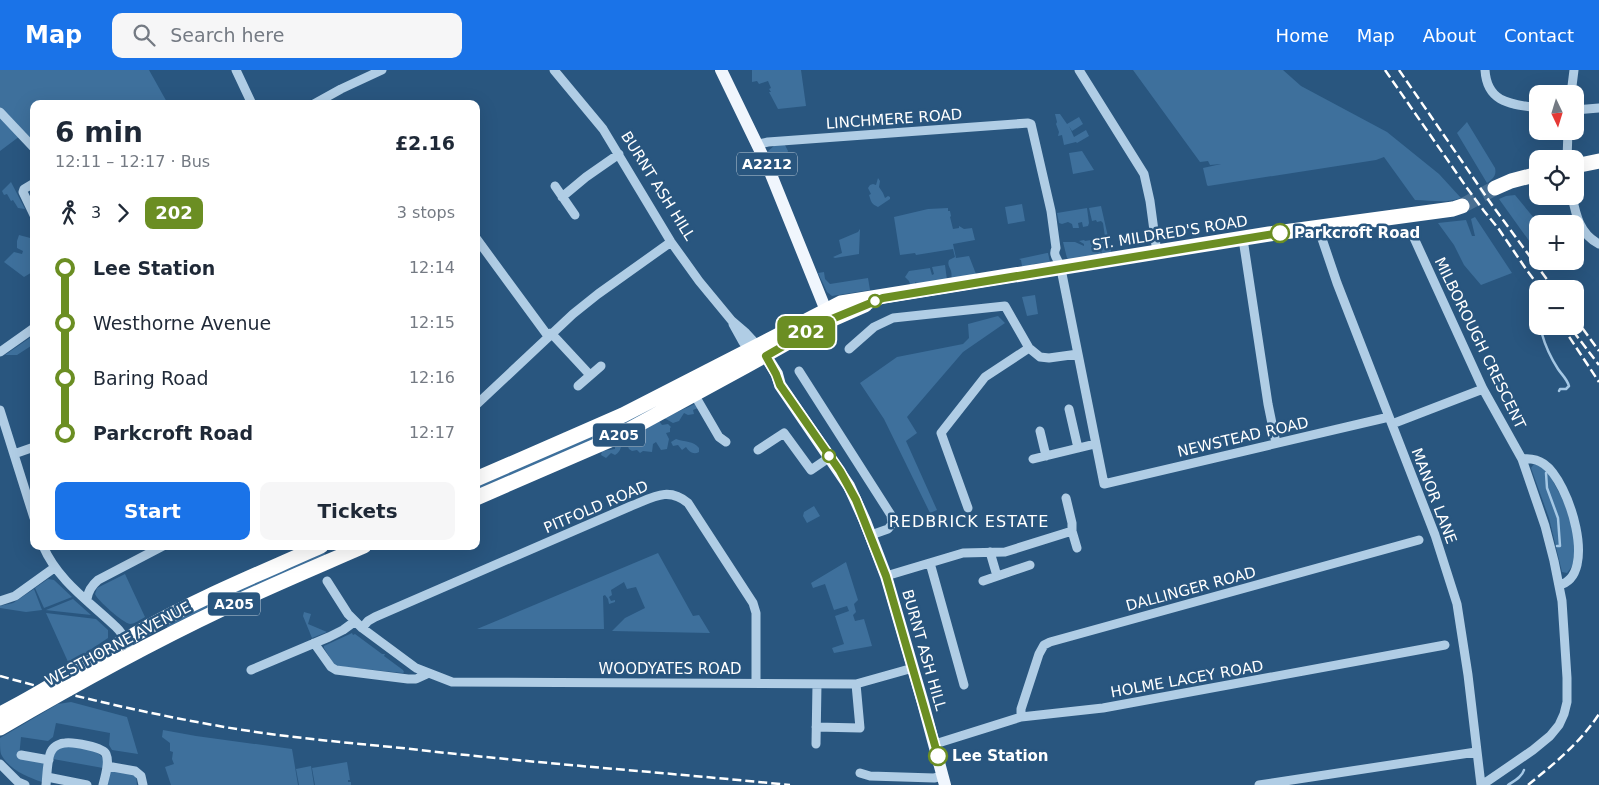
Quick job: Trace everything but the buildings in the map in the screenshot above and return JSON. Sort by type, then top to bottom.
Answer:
[{"type":"highway","points":[[1584,164],[1599,161]]},
{"type":"highway","points":[[1495,188],[1510,181],[1529,176]]},
{"type":"highway","name":"ST. MILDRED'S ROAD","points":[[824,317],[841,303],[883,298],[1060,269],[1155,244],[1244,246],[1318,227],[1453,209],[1462,206]]},
{"type":"highway","name":"ST. MILDRED'S ROAD","points":[[824,317],[883,298]]},
{"type":"highway","name":"A205","points":[[480,477],[623,415],[757,353],[824,317]]},
{"type":"highway","name":"A205","points":[[480,496],[612,439],[694,394],[757,353]]},
{"type":"highway","name":"WESTHORNE AVENUE","points":[[0,728],[62,680],[126,640],[212,595],[310,550]]},
{"type":"highway","name":"WESTHORNE AVENUE","points":[[0,714],[30,705],[251,596],[355,550]]},
{"type":"main road","name":"A2212","points":[[721,70],[759,144],[817,286],[824,317]]},
{"type":"main road","name":"A2212","points":[[808,266],[815,307],[824,317]]},
{"type":"main road","name":"A2212","points":[[817,286],[830,300],[841,303]]},
{"type":"main road","name":"BURNT ASH HILL","points":[[757,353],[849,486],[871,535],[886,576],[944,780]]},
{"type":"street","points":[[236,70],[250,100]]},
{"type":"street","name":"BURNT ASH HILL","points":[[554,70],[603,129],[672,242],[705,288],[732,321],[746,333],[757,353]]},
{"type":"street","points":[[1079,70],[1144,174],[1150,201],[1155,244]]},
{"type":"street","points":[[1485,70],[1486,78],[1496,97],[1506,103],[1529,107]]},
{"type":"street","points":[[1572,85],[1574,70]]},
{"type":"street","points":[[322,100],[378,71]]},
{"type":"street","points":[[1584,109],[1599,108]]},
{"type":"street","points":[[0,112],[30,144]]},
{"type":"street","name":"LINCHMERE ROAD","points":[[759,144],[859,134],[1031,124],[1051,212],[1056,248],[1054,251],[1060,269]]},
{"type":"street","points":[[562,197],[586,177],[619,154]]},
{"type":"street","points":[[30,185],[24,188],[23,192],[30,206]]},
{"type":"street","points":[[554,186],[575,215]]},
{"type":"street","points":[[1574,205],[1581,227],[1599,244]]},
{"type":"street","name":"MANOR LANE","points":[[1318,227],[1337,283],[1435,535],[1457,604],[1468,675],[1481,785]]},
{"type":"street","name":"MILBOROUGH CRESCENT","points":[[1414,238],[1483,389],[1522,459],[1545,526],[1559,585],[1567,678],[1567,702],[1564,714],[1559,725],[1550,736],[1533,750],[1481,785]]},
{"type":"street","points":[[480,402],[550,335],[598,294],[672,242]]},
{"type":"street","points":[[480,243],[550,335],[590,376]]},
{"type":"street","points":[[1244,246],[1268,404],[1276,443]]},
{"type":"street","points":[[1033,459],[1095,444],[1060,269]]},
{"type":"street","points":[[849,349],[874,327],[894,318],[1005,306],[1029,348],[1040,357],[1049,358],[1078,354]]},
{"type":"street","points":[[0,352],[30,331]]},
{"type":"street","points":[[968,508],[941,433],[985,377],[1029,348]]},
{"type":"street","points":[[578,386],[601,366]]},
{"type":"street","points":[[799,371],[891,515],[892,524],[888,529],[871,535]]},
{"type":"street","name":"NEWSTEAD ROAD","points":[[1095,444],[1104,484],[1276,443],[1391,420],[1483,389]]},
{"type":"street","points":[[694,394],[719,437],[726,442]]},
{"type":"street","points":[[1069,409],[1078,448]]},
{"type":"street","points":[[0,410],[30,505]]},
{"type":"street","points":[[1040,431],[1046,456]]},
{"type":"street","points":[[758,450],[784,433],[810,470],[830,457]]},
{"type":"street","points":[[14,454],[30,448]]},
{"type":"street","points":[[1522,459],[1532,458],[1544,463],[1553,472],[1574,514],[1579,542],[1578,569],[1567,584],[1559,585]]},
{"type":"street","name":"PITFOLD ROAD","points":[[362,628],[375,617],[631,506],[661,494],[674,494],[688,503],[753,603],[756,613],[756,683]]},
{"type":"street","points":[[1066,498],[1077,548]]},
{"type":"street","points":[[886,576],[963,553],[1005,552],[1072,531]]},
{"type":"street","name":"DALLINGER ROAD","points":[[1021,717],[1021,709],[1040,654],[1044,645],[1050,642],[1419,540]]},
{"type":"street","points":[[45,550],[54,568],[66,582],[116,627],[126,640],[133,654]]},
{"type":"street","points":[[87,599],[91,587],[102,578],[155,550]]},
{"type":"street","points":[[990,552],[997,576]]},
{"type":"street","points":[[930,563],[964,684]]},
{"type":"street","points":[[983,581],[1030,565]]},
{"type":"street","points":[[0,601],[16,596],[54,568]]},
{"type":"street","name":"WOODYATES ROAD","points":[[327,581],[354,622],[404,660],[427,674],[452,682],[856,684],[913,668]]},
{"type":"street","points":[[251,670],[343,630],[354,622]]},
{"type":"street","name":"WOODYATES ROAD","points":[[314,643],[331,667],[339,671],[408,679],[416,679],[427,674]]},
{"type":"street","name":"HOLME LACEY ROAD","points":[[935,744],[1021,717],[1103,708],[1445,645]]},
{"type":"street","points":[[816,744],[817,684]]},
{"type":"street","points":[[816,727],[860,728],[856,684]]},
{"type":"street","points":[[87,785],[46,781],[50,751],[64,742],[104,751],[107,756],[107,766],[103,785]]},
{"type":"street","points":[[1258,785],[1476,752]]},
{"type":"street","points":[[22,755],[49,760]]},
{"type":"street","points":[[0,764],[18,782],[25,785]]},
{"type":"street","points":[[107,766],[135,771],[141,776],[143,785]]},
{"type":"street","points":[[860,773],[870,776],[944,780]]},
{"type":"shaded area","points":[[0,70],[149,70],[166,100],[30,100],[30,143],[20,136],[0,151]]},
{"type":"shaded area","points":[[752,70],[801,70],[806,106],[778,109],[769,92],[771,92],[769,89],[771,88],[768,81],[759,84],[757,81],[752,82]]},
{"type":"shaded area","points":[[1133,70],[1283,70],[1301,86],[1387,132],[1439,174],[1461,198],[1444,201],[1415,200],[1384,157],[1376,160],[1208,186],[1203,168],[1221,164],[1210,165],[1208,161],[1200,162]]},
{"type":"shaded area","points":[[1055,114],[1060,114],[1067,124],[1079,117],[1083,124],[1072,131],[1069,126],[1074,137],[1086,130],[1089,136],[1077,143],[1064,145],[1062,135],[1058,136],[1059,132]]},
{"type":"shaded area","points":[[1467,122],[1495,168],[1495,175],[1487,183],[1457,133]]},
{"type":"shaded area","points":[[775,145],[785,145],[788,151],[787,154],[779,155],[783,167],[776,168],[777,162],[772,161],[767,152]]},
{"type":"shaded area","points":[[1082,151],[1094,170],[1073,174],[1069,153]]},
{"type":"shaded area","points":[[878,178],[880,181],[879,187],[885,198],[888,196],[890,199],[878,207],[872,202],[868,188],[870,185],[876,185]]},
{"type":"shaded area","points":[[11,182],[25,209],[18,208],[7,194],[4,195],[2,191]]},
{"type":"shaded area","points":[[1515,195],[1532,215],[1529,215],[1529,241],[1499,199]]},
{"type":"shaded area","points":[[1022,204],[1025,221],[1008,224],[1005,207]]},
{"type":"shaded area","points":[[1101,206],[1111,253],[1102,254],[1099,242],[1093,239],[1103,239],[1105,237],[1103,223],[1096,220],[1092,221],[1089,208]]},
{"type":"shaded area","points":[[948,208],[953,229],[959,228],[959,226],[964,229],[972,228],[975,240],[953,244],[956,258],[969,256],[976,274],[952,280],[948,263],[949,260],[955,257],[953,249],[916,255],[915,253],[900,255],[894,217],[928,209]]},
{"type":"shaded area","points":[[1087,208],[1088,226],[1083,227],[1082,222],[1078,223],[1079,228],[1073,228],[1072,224],[1068,222],[1059,223],[1057,213]]},
{"type":"shaded area","points":[[1475,217],[1512,273],[1481,285],[1464,265],[1454,245],[1438,223],[1466,220],[1472,236],[1475,236],[1471,219]]},
{"type":"shaded area","points":[[860,229],[859,254],[833,257],[842,253],[839,240],[858,232]]},
{"type":"shaded area","points":[[19,235],[30,238],[30,273],[24,277],[4,262],[14,252],[22,254],[23,251],[17,248]]},
{"type":"shaded area","points":[[1079,241],[1098,242],[1101,254],[1070,260],[1067,258],[1063,242],[1075,242],[1084,246]]},
{"type":"shaded area","points":[[1048,253],[1050,262],[1034,264],[1027,269],[1025,266],[1022,266],[1019,259]]},
{"type":"shaded area","points":[[945,265],[947,280],[919,284],[915,282],[915,286],[911,287],[905,277],[909,271],[930,268],[932,275],[934,274],[932,267]]},
{"type":"shaded area","points":[[824,272],[825,279],[830,284],[868,278],[870,290],[832,296],[827,292],[818,273]]},
{"type":"shaded area","points":[[1035,295],[1038,314],[1027,316],[1022,297]]},
{"type":"shaded area","points":[[998,316],[1005,323],[963,352],[907,417],[917,433],[906,441],[937,510],[930,513],[884,419],[860,383],[897,357],[963,344],[969,338],[968,324]]},
{"type":"shaded area","points":[[30,338],[30,347],[17,355],[5,355]]},
{"type":"shaded area","points":[[728,368],[614,432],[480,491],[480,483]]},
{"type":"shaded area","points":[[695,404],[698,408],[693,410],[694,414],[688,415],[684,413],[679,421],[673,423],[664,418]]},
{"type":"shaded area","points":[[659,421],[662,425],[668,424],[671,427],[670,432],[666,433],[669,439],[667,449],[661,450],[656,442],[653,444],[652,452],[643,451],[640,453],[637,450],[632,451],[629,449],[626,442],[623,441],[620,450],[615,455],[611,453],[606,458],[601,455],[602,451],[615,449],[615,446],[612,445]]},
{"type":"shaded area","points":[[676,439],[694,444],[699,448],[699,452],[693,453],[686,447],[682,450],[678,445],[673,446],[671,442]]},
{"type":"shaded area","points":[[1534,464],[1541,465],[1547,470],[1564,502],[1573,528],[1575,548],[1573,565],[1567,573],[1562,572],[1549,518],[1531,468]]},
{"type":"shaded area","points":[[814,506],[820,516],[807,523],[803,516],[804,512]]},
{"type":"shaded area","points":[[323,551],[327,557],[168,629],[165,623]]},
{"type":"shaded area","points":[[658,553],[693,616],[699,615],[710,633],[612,631],[625,618],[645,608],[636,587],[627,589],[624,582],[611,590],[612,595],[609,597],[611,601],[615,600],[615,602],[609,604],[605,595],[603,596],[604,629],[477,629]]},
{"type":"shaded area","points":[[846,562],[858,600],[854,604],[856,612],[853,615],[855,621],[864,619],[872,646],[834,653],[832,648],[844,644],[835,616],[849,611],[847,606],[834,610],[825,584],[813,588],[811,583]]},
{"type":"shaded area","points":[[125,574],[145,617],[132,624],[116,616],[95,594],[97,588]]},
{"type":"shaded area","points":[[48,579],[54,580],[72,597],[44,608],[35,588]]},
{"type":"shaded area","points":[[34,589],[42,610],[26,612],[0,608],[0,606],[13,603]]},
{"type":"shaded area","points":[[73,599],[91,615],[45,610],[46,610]]},
{"type":"shaded area","points":[[304,612],[311,614],[308,624],[327,632],[312,638],[303,616]]},
{"type":"shaded area","points":[[46,613],[96,619],[108,630],[108,638],[69,664]]},
{"type":"shaded area","points":[[352,633],[382,654],[385,654],[384,656],[404,672],[335,666],[324,646]]},
{"type":"shaded area","points":[[71,702],[127,717],[138,754],[112,750],[109,745],[110,733],[56,723],[53,737],[48,741],[21,737],[19,757],[46,763],[44,780],[42,782],[24,775],[8,764],[1,754],[0,738],[58,704]]},
{"type":"shaded area","points":[[163,730],[292,749],[298,785],[171,785],[165,767],[174,764],[172,759],[173,752],[170,751],[170,743],[162,737]]},
{"type":"shaded area","points":[[66,746],[96,751],[104,759],[103,768],[53,759],[55,751]]},
{"type":"shaded area","points":[[347,762],[350,780],[348,782],[351,782],[351,785],[315,785],[312,768]]},
{"type":"shaded area","points":[[311,766],[314,785],[299,785],[296,769]]},
{"type":"shaded area","points":[[109,769],[131,772],[136,776],[137,785],[107,785]]},
{"type":"waterway","points":[[1542,335],[1551,356],[1569,386],[1559,391]]},
{"type":"waterway","points":[[1546,473],[1547,488],[1558,518],[1560,546],[1557,546]]},
{"type":"waterway","points":[[1508,785],[1520,777],[1524,770]]},
{"type":"tunnel","points":[[1462,206],[1495,188]]},
{"type":"railway","points":[[1385,70],[1467,188],[1534,280]]},
{"type":"railway","points":[[1399,70],[1492,205],[1547,280]]},
{"type":"railway","points":[[1584,330],[1599,351]]},
{"type":"railway","points":[[1568,335],[1599,382]]},
{"type":"railway","points":[[1576,335],[1599,365]]},
{"type":"railway","points":[[0,676],[136,710],[242,730],[499,758],[790,785]]},
{"type":"railway","points":[[1528,785],[1575,744],[1599,714]]},
{"type":"bus line","name":"202","points":[[938,756],[886,576],[856,500],[840,471],[780,385],[766,356],[827,321],[883,298],[1280,233]]},
{"type":"place","name":"Parkcroft Road","points":[[1280,233]]},
{"type":"place","name":"Lee Station","points":[[938,756]]},
{"type":"district","name":"REDBRICK ESTATE","points":[[969,521]]}]
